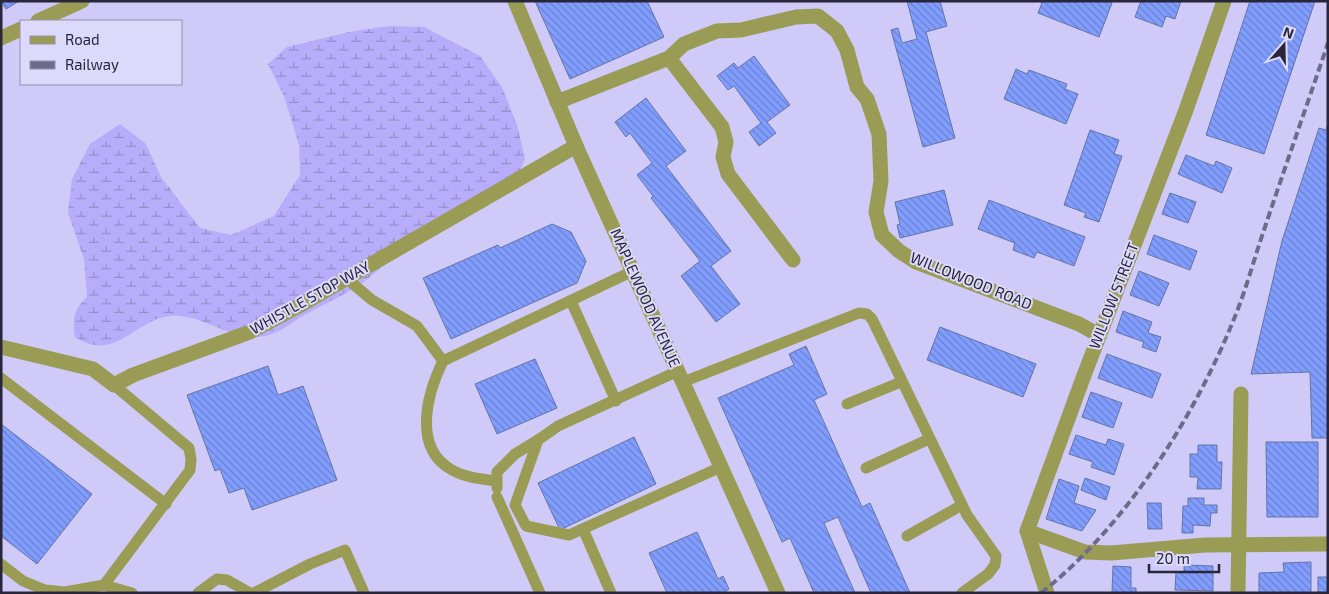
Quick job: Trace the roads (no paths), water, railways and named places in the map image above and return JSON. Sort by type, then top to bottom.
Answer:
[{"type":"street","points":[[40,20],[82,1]]},
{"type":"street","name":"MAPLEWOOD AVENUE","points":[[515,1],[576,146],[778,593]]},
{"type":"street","name":"WILLOW STREET","points":[[1027,531],[1099,335],[1186,110],[1224,1]]},
{"type":"street","name":"WILLOWOOD ROAD","points":[[557,102],[669,58],[684,44],[717,31],[742,30],[796,17],[818,16],[837,31],[847,50],[857,86],[867,99],[879,134],[881,181],[876,212],[882,235],[916,262],[1079,324],[1099,335]]},
{"type":"street","points":[[1,38],[20,29]]},
{"type":"street","points":[[669,58],[722,127],[726,142],[723,157],[728,174],[792,260]]},
{"type":"street","name":"WHISTLE STOP WAY","points":[[114,384],[133,375],[250,332],[576,146]]},
{"type":"street","points":[[1,347],[94,369],[114,384]]},
{"type":"street","points":[[1238,593],[1241,394]]},
{"type":"street","points":[[1027,531],[1085,552],[1112,553],[1239,544],[1328,544]]},
{"type":"street","points":[[1027,531],[1046,593]]},
{"type":"lane","points":[[497,481],[466,476],[451,470],[438,460],[430,446],[426,407],[442,361],[633,271]]},
{"type":"lane","points":[[346,278],[372,300],[417,326],[442,361]]},
{"type":"lane","points":[[571,301],[616,401]]},
{"type":"lane","points":[[540,593],[497,497],[496,472],[515,454],[558,426],[616,401],[859,313],[867,314],[872,319],[962,505],[996,556],[995,565],[988,574],[962,593]]},
{"type":"lane","points":[[1,378],[166,504]]},
{"type":"lane","points":[[847,404],[901,382]]},
{"type":"lane","points":[[104,585],[190,470],[191,459],[189,448],[114,384]]},
{"type":"lane","points":[[866,468],[929,439]]},
{"type":"lane","points":[[515,505],[538,440]]},
{"type":"lane","points":[[497,497],[515,505],[526,526],[569,535],[722,467]]},
{"type":"lane","points":[[907,536],[962,505]]},
{"type":"lane","points":[[582,529],[611,593]]},
{"type":"lane","points":[[254,593],[310,564],[345,550],[364,593]]},
{"type":"lane","points":[[1,564],[24,581],[45,590],[65,592],[104,585],[132,593]]},
{"type":"lane","points":[[198,593],[217,579],[226,580],[250,593]]},
{"type":"railway","points":[[1041,593],[1072,566],[1101,536],[1128,503],[1178,432],[1199,394],[1218,356],[1238,308],[1328,43]]}]
